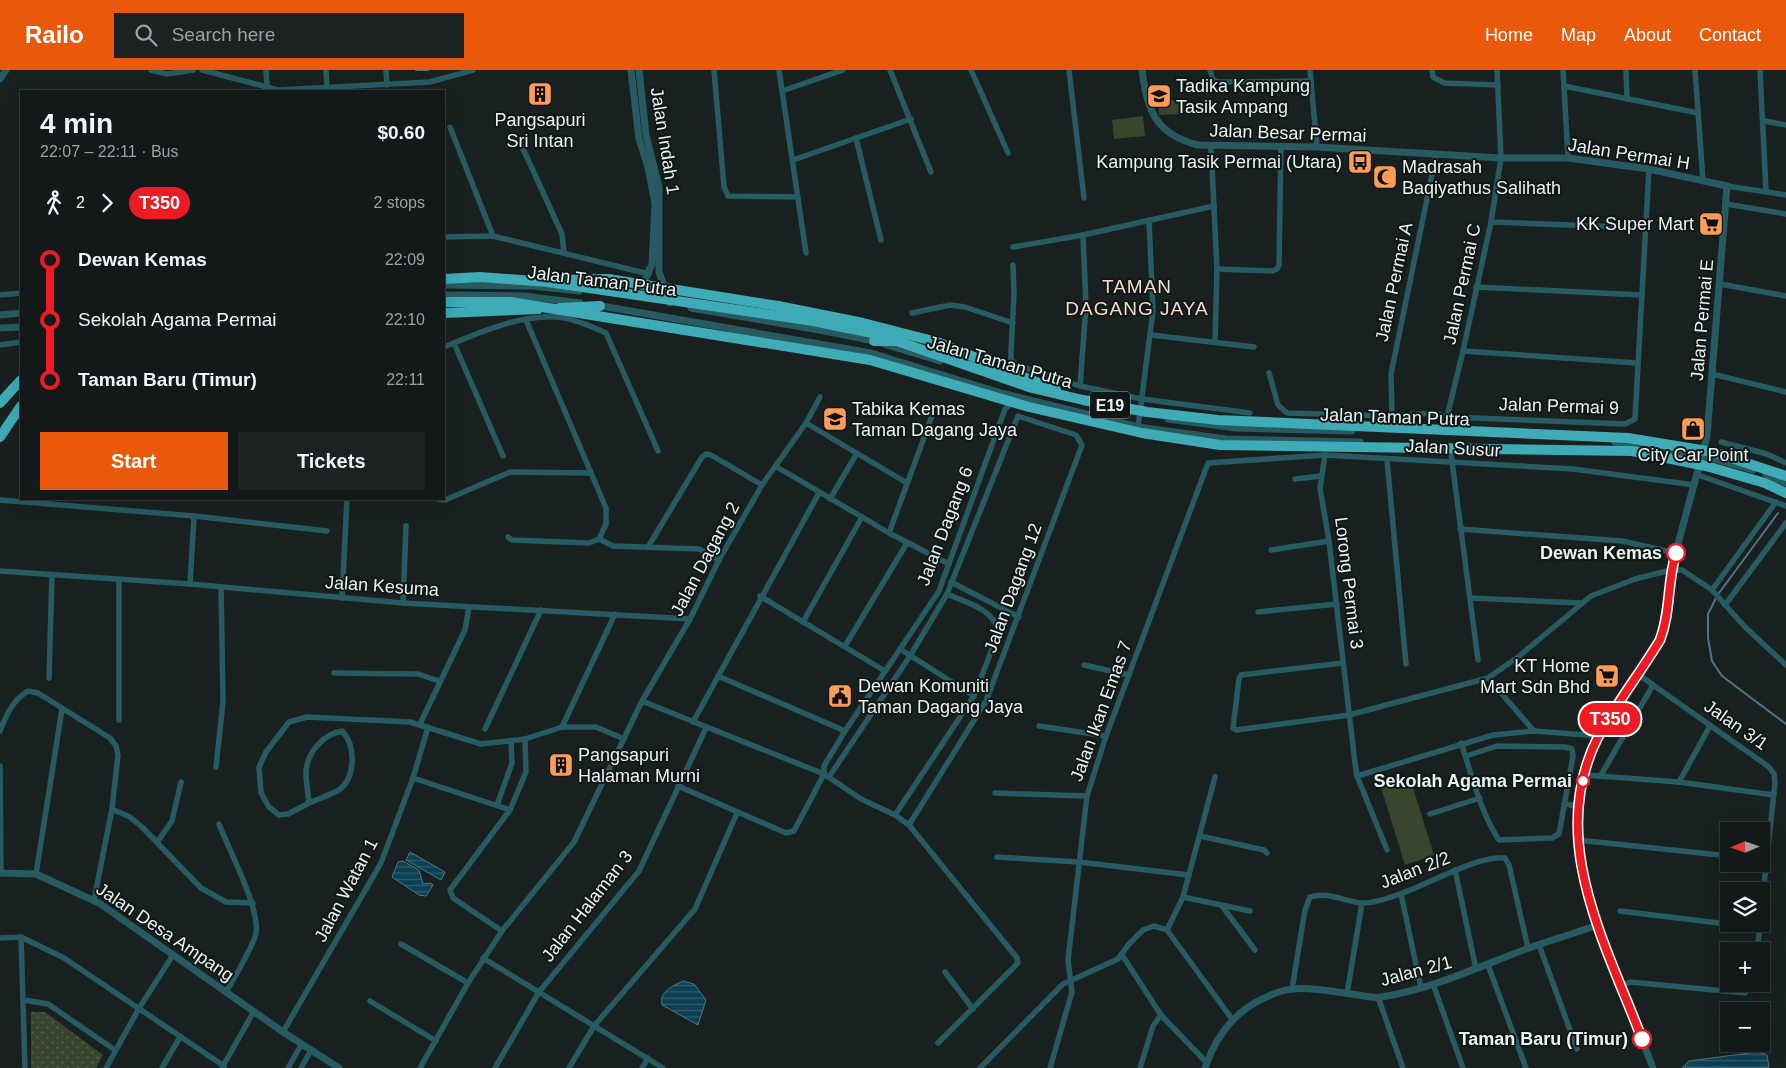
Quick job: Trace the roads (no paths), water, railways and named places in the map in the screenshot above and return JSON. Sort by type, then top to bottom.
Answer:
[{"type":"highway","name":"E19","points":[[445,279],[480,276],[548,282],[814,321],[868,332],[1032,388],[1147,412],[1218,420],[1628,438],[1713,452],[1786,476]]},
{"type":"highway","points":[[548,282],[573,278],[608,279],[778,306],[863,323],[937,342],[1083,401]]},
{"type":"highway","name":"E19","points":[[445,302],[511,302],[870,360],[1029,407],[1142,433],[1220,445],[1632,451],[1706,466],[1765,483],[1786,493]]},
{"type":"highway","points":[[449,312],[600,306]]},
{"type":"highway","points":[[874,341],[918,343],[970,356]]},
{"type":"highway","points":[[0,403],[20,381]]},
{"type":"highway","points":[[0,437],[20,407]]},
{"type":"street","points":[[0,79],[6,70]]},
{"type":"street","points":[[151,70],[167,74],[193,70]]},
{"type":"street","points":[[202,70],[278,90],[430,82],[473,70]]},
{"type":"street","points":[[266,70],[267,86]]},
{"type":"street","points":[[326,70],[327,88]]},
{"type":"street","points":[[386,70],[387,85]]},
{"type":"street","name":"Jalan Indah 1","points":[[632,70],[639,139],[648,167],[655,204],[650,274],[640,290],[632,298]]},
{"type":"street","name":"Jalan Indah 1","points":[[639,70],[646,135],[659,187],[659,272],[671,304]]},
{"type":"street","points":[[714,70],[724,187],[728,196],[798,197]]},
{"type":"street","points":[[779,70],[806,253]]},
{"type":"street","points":[[782,91],[843,70]]},
{"type":"street","points":[[890,70],[931,172]]},
{"type":"street","points":[[971,70],[1008,153]]},
{"type":"street","points":[[1069,70],[1084,198]]},
{"type":"street","name":"Jalan Besar Permai","points":[[1142,70],[1145,95],[1151,113],[1160,126],[1178,138],[1198,145],[1316,147],[1436,155]]},
{"type":"street","points":[[1210,70],[1214,80],[1219,82],[1311,81]]},
{"type":"street","points":[[1310,70],[1316,147]]},
{"type":"street","points":[[1432,70],[1432,77],[1444,84],[1498,85]]},
{"type":"street","name":"Jalan Permai C","points":[[1436,432],[1442,428],[1448,417],[1491,222],[1501,158],[1497,70]]},
{"type":"street","points":[[1563,70],[1568,158]]},
{"type":"street","points":[[1626,70],[1627,99]]},
{"type":"street","points":[[1695,70],[1704,181]]},
{"type":"street","points":[[1760,70],[1766,191]]},
{"type":"street","points":[[1564,86],[1698,113]]},
{"type":"street","points":[[793,160],[911,119]]},
{"type":"street","points":[[1764,121],[1786,125]]},
{"type":"street","points":[[450,127],[493,236]]},
{"type":"street","points":[[856,138],[881,240]]},
{"type":"street","points":[[520,142],[562,234],[564,253]]},
{"type":"street","points":[[1211,146],[1217,269],[1216,342]]},
{"type":"street","points":[[1217,269],[1272,271],[1277,269],[1279,265],[1281,146]]},
{"type":"street","name":"Jalan Permai H","points":[[1436,155],[1501,158],[1568,158],[1649,169],[1727,186],[1786,195]]},
{"type":"street","name":"Jalan Permai A","points":[[1392,416],[1391,374],[1436,155]]},
{"type":"street","points":[[1462,351],[1637,363],[1649,169]]},
{"type":"street","name":"Jalan Permai E","points":[[1653,1068],[1598,926],[1581,871],[1578,840],[1578,806],[1585,774],[1599,736],[1660,640],[1665,625],[1670,603],[1671,570],[1701,465],[1709,416],[1727,186]]},
{"type":"street","points":[[1726,204],[1786,214]]},
{"type":"street","points":[[1013,247],[1082,235],[1214,206]]},
{"type":"street","points":[[1138,427],[1151,335],[1154,291],[1149,220]]},
{"type":"street","points":[[1491,222],[1645,228]]},
{"type":"street","points":[[1080,386],[1086,306],[1082,235]]},
{"type":"street","points":[[445,237],[493,236],[650,274]]},
{"type":"street","points":[[1013,265],[1011,360],[1017,365],[1080,386],[1142,399],[1250,413]]},
{"type":"street","points":[[1720,284],[1786,296]]},
{"type":"street","name":"Jalan Taman Putra","points":[[445,285],[533,286],[632,298],[874,341],[1032,388],[1140,416],[1236,428],[1436,432],[1622,443],[1703,456],[1767,474],[1786,483]]},
{"type":"street","points":[[1476,287],[1641,295]]},
{"type":"street","points":[[0,295],[20,293]]},
{"type":"street","name":"Jalan Taman Putra","points":[[445,295],[524,296],[600,306],[871,353],[1001,393],[1138,427],[1226,439],[1450,444],[1610,454],[1701,465],[1758,481],[1786,493]]},
{"type":"street","points":[[912,313],[950,305],[965,307],[1013,323]]},
{"type":"street","points":[[0,315],[20,313]]},
{"type":"street","points":[[445,346],[508,323],[558,317],[585,324],[606,333],[658,451]]},
{"type":"street","points":[[508,537],[512,540],[589,543],[599,539],[606,524],[606,508],[526,320]]},
{"type":"street","points":[[0,328],[20,327]]},
{"type":"street","points":[[1151,335],[1254,347]]},
{"type":"street","points":[[0,344],[20,342]]},
{"type":"street","points":[[454,342],[504,456]]},
{"type":"street","name":"Jalan Permai 9","points":[[1269,373],[1278,405],[1287,413],[1392,416],[1434,413],[1448,417],[1624,424],[1635,419],[1637,363]]},
{"type":"street","points":[[1712,374],[1786,392]]},
{"type":"street","points":[[1001,393],[1005,410]]},
{"type":"street","name":"Jalan Dagang 2","points":[[420,1068],[483,958],[502,931],[574,842],[642,701],[690,619],[719,560],[762,485],[777,467],[806,423],[820,397]]},
{"type":"street","points":[[1005,410],[1012,402],[1020,398]]},
{"type":"street","points":[[888,533],[936,405]]},
{"type":"street","name":"Jalan Dagang 6","points":[[826,775],[824,766],[845,731],[939,591],[1005,410]]},
{"type":"street","name":"Jalan Dagang 12","points":[[909,825],[986,701],[1082,445],[1076,435],[1018,416],[952,582]]},
{"type":"street","points":[[1448,417],[1450,429],[1454,433]]},
{"type":"street","points":[[806,423],[907,483]]},
{"type":"street","points":[[1720,442],[1767,454],[1786,463]]},
{"type":"street","points":[[1450,444],[1478,660]]},
{"type":"street","points":[[830,499],[857,453]]},
{"type":"street","points":[[648,546],[702,457],[706,454],[711,455],[762,485]]},
{"type":"street","name":"Jalan Susur","points":[[1208,463],[1325,455],[1573,469],[1695,485]]},
{"type":"street","name":"Lorong Permai 3","points":[[1325,455],[1320,488],[1329,541],[1357,776],[1387,850]]},
{"type":"street","points":[[1387,460],[1406,664]]},
{"type":"street","name":"Jalan Ikan Emas 7","points":[[1050,1068],[1071,998],[1068,960],[1087,796],[1106,736],[1208,463]]},
{"type":"street","points":[[777,467],[888,533],[949,564]]},
{"type":"street","points":[[445,500],[510,472],[590,473]]},
{"type":"street","points":[[1698,475],[1786,506]]},
{"type":"street","points":[[1295,479],[1321,476]]},
{"type":"street","points":[[693,722],[760,596],[820,493]]},
{"type":"street","points":[[0,500],[50,501],[328,531]]},
{"type":"street","points":[[342,598],[347,500]]},
{"type":"street","points":[[1714,592],[1776,502]]},
{"type":"street","points":[[190,584],[194,516]]},
{"type":"street","points":[[803,622],[862,517]]},
{"type":"street","points":[[1724,603],[1786,523]]},
{"type":"street","points":[[403,604],[406,526]]},
{"type":"street","points":[[1460,529],[1622,541],[1676,553]]},
{"type":"street","points":[[599,539],[614,546],[699,549],[719,560]]},
{"type":"street","points":[[1271,550],[1329,541]]},
{"type":"street","points":[[845,646],[907,543]]},
{"type":"street","points":[[1343,663],[1247,674],[1239,679],[1233,728],[1236,730],[1349,715],[1488,678],[1518,657],[1591,596],[1635,579],[1671,570],[1682,570],[1714,592],[1785,662]]},
{"type":"street","name":"Jalan Kesuma","points":[[0,571],[190,584],[403,604],[690,619]]},
{"type":"street","points":[[49,678],[52,575]]},
{"type":"street","points":[[118,580],[119,720]]},
{"type":"street","points":[[678,786],[737,813],[790,834],[798,825],[826,775],[910,656],[947,594],[952,582],[1019,617]]},
{"type":"street","points":[[216,767],[223,702],[221,587]]},
{"type":"street","points":[[895,815],[974,696],[999,631],[996,622],[990,614],[947,594]]},
{"type":"street","points":[[760,596],[885,671]]},
{"type":"street","points":[[1470,598],[1581,603]]},
{"type":"street","points":[[1258,612],[1337,604]]},
{"type":"street","points":[[420,724],[439,680],[465,630],[469,607]]},
{"type":"street","points":[[485,729],[541,610]]},
{"type":"street","points":[[562,727],[615,614]]},
{"type":"street","points":[[900,649],[974,696]]},
{"type":"street","points":[[1084,666],[1129,675]]},
{"type":"street","points":[[334,673],[418,674],[439,680]]},
{"type":"street","name":"Jalan 3/1","points":[[1639,675],[1769,767],[1774,774],[1774,794],[1770,822]]},
{"type":"street","points":[[718,676],[845,731]]},
{"type":"street","points":[[1488,678],[1534,731]]},
{"type":"street","points":[[1601,775],[1653,685]]},
{"type":"street","points":[[0,731],[12,706],[19,696],[28,691],[38,693],[110,738],[116,746],[118,755],[112,809],[94,900]]},
{"type":"street","points":[[642,701],[826,775],[861,799],[895,815],[909,825],[1017,958],[1018,963],[938,1043]]},
{"type":"street","points":[[36,874],[62,709]]},
{"type":"street","points":[[309,803],[306,770],[311,754],[332,733],[342,731],[348,736],[352,759],[348,778],[340,789],[288,814],[278,815],[269,808],[261,793],[259,766],[266,752],[290,722],[307,717],[420,724],[481,744],[525,739],[562,727],[596,727],[624,739]]},
{"type":"street","points":[[1039,726],[1106,736]]},
{"type":"street","points":[[1679,782],[1710,726]]},
{"type":"street","name":"Jalan Watan 1","points":[[283,1032],[381,863],[413,778],[428,727]]},
{"type":"street","name":"Jalan Halaman 3","points":[[495,1068],[539,992],[638,871],[706,728]]},
{"type":"street","points":[[1357,776],[1461,743],[1493,735],[1534,731],[1599,736]]},
{"type":"street","points":[[502,931],[451,895],[452,888],[510,810],[526,772],[525,739]]},
{"type":"street","points":[[498,805],[512,763],[511,740]]},
{"type":"street","points":[[1461,743],[1480,798],[1499,840],[1556,836],[1559,834],[1573,756],[1572,749],[1565,747],[1498,746],[1466,756]]},
{"type":"street","points":[[0,766],[1,873]]},
{"type":"street","points":[[1585,774],[1679,782],[1774,794]]},
{"type":"street","points":[[1167,930],[1183,898],[1215,777]]},
{"type":"street","points":[[413,778],[510,810]]},
{"type":"street","points":[[158,841],[172,821],[181,782]]},
{"type":"street","points":[[996,793],[1087,796]]},
{"type":"street","points":[[1430,814],[1480,798]]},
{"type":"street","points":[[1564,804],[1578,806]]},
{"type":"street","points":[[112,809],[130,817],[158,841],[201,888],[226,902],[253,903]]},
{"type":"street","points":[[569,1068],[594,1026],[695,909],[737,813]]},
{"type":"street","points":[[219,824],[253,903],[257,918],[256,935],[226,992]]},
{"type":"street","points":[[1200,836],[1266,852]]},
{"type":"street","points":[[1578,840],[1720,855]]},
{"type":"street","points":[[998,857],[1079,862],[1189,875]]},
{"type":"street","name":"Jalan 2/2","points":[[1292,989],[1305,910],[1310,897],[1320,894],[1362,903],[1402,894],[1455,870],[1497,857],[1505,858],[1509,865],[1528,948]]},
{"type":"street","points":[[1455,870],[1476,969]]},
{"type":"street","name":"Jalan Desa Ampang","points":[[1,873],[36,874],[94,900],[283,1032],[339,1068]]},
{"type":"street","points":[[1402,894],[1422,988]]},
{"type":"street","points":[[1183,898],[1250,911]]},
{"type":"street","points":[[1347,994],[1362,903]]},
{"type":"street","points":[[1222,906],[1256,950]]},
{"type":"street","points":[[1620,911],[1720,922]]},
{"type":"street","points":[[980,1068],[1070,979],[1110,963],[1122,955],[1129,944],[1143,930],[1154,926],[1167,930],[1179,944],[1232,1019]]},
{"type":"street","name":"Jalan 2/1","points":[[1206,1065],[1215,1041],[1232,1019],[1267,997],[1292,989],[1378,998],[1422,988],[1488,965],[1539,944],[1598,926]]},
{"type":"street","points":[[0,938],[21,937],[64,958],[223,1067],[254,1012]]},
{"type":"street","points":[[21,937],[25,1068]]},
{"type":"street","points":[[401,944],[468,983]]},
{"type":"street","points":[[1539,944],[1577,1049]]},
{"type":"street","points":[[106,1068],[138,1010],[173,955]]},
{"type":"street","points":[[1122,955],[1161,1015],[1206,1065]]},
{"type":"street","points":[[483,958],[664,1068]]},
{"type":"street","points":[[1488,965],[1526,1068]]},
{"type":"street","points":[[944,972],[973,1009]]},
{"type":"street","points":[[1621,986],[1630,982],[1720,991]]},
{"type":"street","points":[[1433,984],[1463,1068]]},
{"type":"street","points":[[1378,998],[1403,1068]]},
{"type":"street","points":[[24,1000],[48,1004],[115,1050]]},
{"type":"street","points":[[370,1001],[436,1041]]},
{"type":"street","points":[[1140,1068],[1153,1026],[1161,1015]]},
{"type":"street","points":[[162,1068],[180,1037]]},
{"type":"street","points":[[288,1068],[302,1044]]},
{"type":"street","points":[[300,1068],[311,1050]]},
{"type":"street","points":[[642,1068],[648,1058]]},
{"type":"water","points":[[410,852],[445,872],[441,880],[406,860]]},
{"type":"water","points":[[403,861],[419,870],[423,884],[430,883],[433,885],[426,896],[419,895],[392,877],[398,862]]},
{"type":"water","points":[[683,981],[694,984],[706,1000],[698,1025],[662,1005],[665,993],[671,987]]},
{"type":"water","points":[[1757,1052],[1767,1055],[1769,1068],[1682,1068],[1689,1061]]},
{"type":"waterway","points":[[416,70],[428,70]]},
{"type":"waterway","points":[[1719,593],[1778,513]]},
{"type":"waterway","points":[[1716,598],[1708,614],[1708,638],[1712,661],[1722,676],[1786,724]]},
{"type":"place","name":"Pangsapuri Sri Intan","points":[[540,94]]},
{"type":"place","name":"Tadika Kampung Tasik Ampang","points":[[1159,96]]},
{"type":"place","name":"Kampung Tasik Permai (Utara)","points":[[1360,162]]},
{"type":"place","name":"Madrasah Baqiyathus Salihath","points":[[1385,177]]},
{"type":"place","name":"KK Super Mart","points":[[1711,224]]},
{"type":"place","name":"Tabika Kemas Taman Dagang Jaya","points":[[835,419]]},
{"type":"place","name":"City Car Point","points":[[1693,429]]},
{"type":"place","name":"Dewan Kemas","points":[[1676,553]]},
{"type":"place","name":"KT Home Mart Sdn Bhd","points":[[1607,676]]},
{"type":"place","name":"Dewan Komuniti Taman Dagang Jaya","points":[[840,696]]},
{"type":"place","name":"Pangsapuri Halaman Murni","points":[[561,765]]},
{"type":"place","name":"Sekolah Agama Permai","points":[[1583,781]]},
{"type":"place","name":"Taman Baru (Timur)","points":[[1642,1039]]},
{"type":"district","name":"TAMAN DAGANG JAYA","points":[[1137,297]]}]
